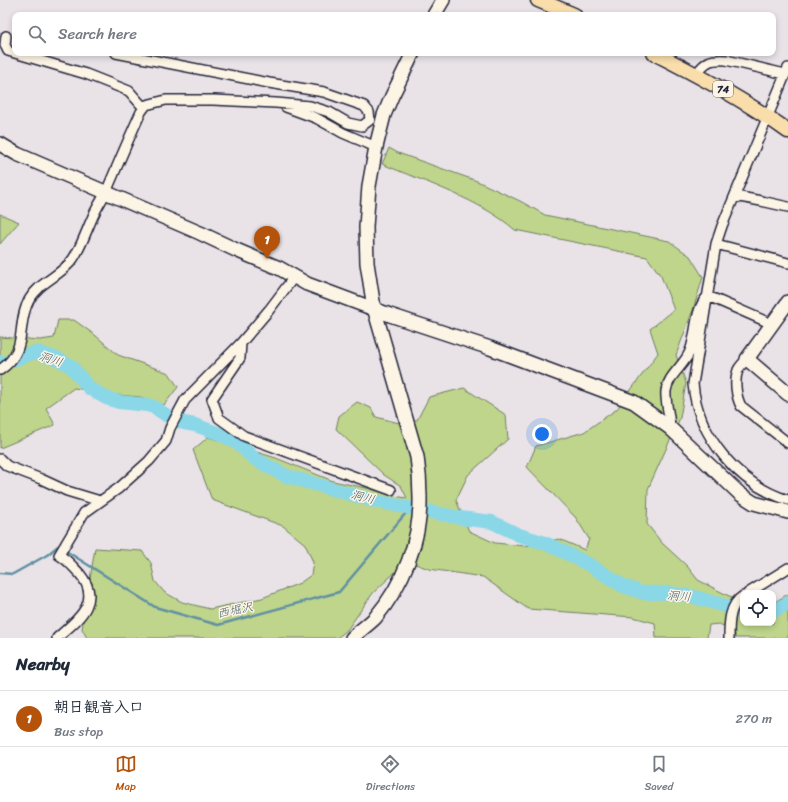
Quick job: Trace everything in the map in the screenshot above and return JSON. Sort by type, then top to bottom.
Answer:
[{"type":"main road","points":[[538,0],[567,12]]},
{"type":"main road","name":"74","points":[[660,56],[696,74],[768,116],[788,130]]},
{"type":"street","points":[[436,12],[443,0]]},
{"type":"street","points":[[7,36],[5,46],[8,51],[12,52]]},
{"type":"street","points":[[25,56],[86,74],[129,91],[144,108]]},
{"type":"street","points":[[0,370],[14,358],[19,344],[24,313],[29,300],[41,284],[63,270],[74,258],[106,192],[137,120],[146,105],[166,100],[213,100],[276,103],[310,106],[329,112],[348,123],[362,126],[370,120],[370,112],[364,106],[324,92],[131,56]]},
{"type":"street","points":[[352,638],[374,618],[397,586],[415,539],[420,498],[420,477],[417,457],[374,308],[367,263],[366,226],[369,186],[377,142],[384,115],[412,56]]},
{"type":"street","points":[[696,74],[703,64],[711,60],[718,59],[787,71],[722,226],[716,244],[693,384],[694,396],[703,424],[714,445],[741,473],[764,490],[788,500]]},
{"type":"street","points":[[276,103],[316,118],[343,133],[377,142]]},
{"type":"street","points":[[0,144],[17,154],[279,268],[307,284],[390,315],[490,348],[634,402],[670,428],[740,494],[754,502],[788,512]]},
{"type":"street","points":[[735,196],[788,207]]},
{"type":"street","points":[[716,244],[788,263]]},
{"type":"street","points":[[57,638],[73,624],[86,609],[89,602],[87,583],[68,560],[59,555],[84,513],[119,488],[149,461],[166,441],[170,428],[185,400],[241,343],[270,310],[294,277]]},
{"type":"street","points":[[670,428],[666,390],[670,380],[688,358],[699,310],[703,301],[708,296]]},
{"type":"street","points":[[708,296],[772,324]]},
{"type":"street","points":[[788,302],[738,370],[736,381],[738,400],[741,406],[788,443]]},
{"type":"street","points":[[241,343],[240,358],[212,399],[219,418],[244,436],[390,490]]},
{"type":"street","points":[[747,359],[788,394]]},
{"type":"street","points":[[0,459],[7,466],[41,479],[66,491],[100,501]]},
{"type":"street","points":[[753,590],[788,568]]},
{"type":"street","points":[[728,638],[729,618],[734,606],[740,599]]},
{"type":"green space","points":[[389,148],[398,153],[477,181],[520,201],[545,215],[669,241],[690,256],[703,277],[693,310],[676,355],[686,383],[680,418],[648,489],[647,524],[662,543],[687,566],[698,580],[729,596],[740,598],[740,626],[776,626],[776,601],[788,594],[788,638],[735,638],[735,631],[719,624],[709,625],[707,638],[656,638],[655,623],[633,617],[528,609],[483,577],[429,569],[407,561],[373,593],[347,630],[337,638],[87,638],[82,629],[95,548],[142,551],[151,563],[155,581],[164,592],[182,602],[210,609],[262,598],[300,583],[311,575],[313,562],[305,544],[283,526],[212,500],[193,450],[208,437],[276,458],[333,481],[407,498],[401,486],[384,475],[336,429],[339,416],[357,402],[371,408],[376,417],[399,423],[417,420],[429,397],[464,388],[506,415],[508,439],[468,475],[456,500],[469,531],[495,543],[525,546],[559,539],[585,550],[589,539],[576,518],[527,467],[536,446],[584,432],[617,409],[658,353],[650,329],[674,310],[661,276],[647,257],[515,230],[501,219],[452,192],[382,164]]},
{"type":"green space","points":[[0,214],[19,222],[0,244]]},
{"type":"green space","points":[[58,320],[74,320],[95,335],[118,355],[169,373],[178,387],[164,405],[140,397],[74,388],[46,408],[55,425],[0,448],[0,337],[40,340],[54,338]]},
{"type":"waterway","name":"洞川","points":[[0,362],[4,363],[36,352],[58,359],[71,366],[89,388],[106,398],[119,402],[154,407],[169,417],[220,434],[236,442],[255,459],[286,476],[375,501],[461,518],[492,522],[519,535],[554,547],[590,565],[623,586],[643,593],[668,593],[691,596],[740,610]]},
{"type":"waterway","name":"西堀沢","points":[[0,573],[13,574],[47,555],[58,546],[155,607],[218,625],[339,592],[411,507]]},
{"type":"waterway","name":"洞川","points":[[776,609],[788,603]]},
{"type":"place","name":"朝日観音入口","points":[[267,259]]}]
